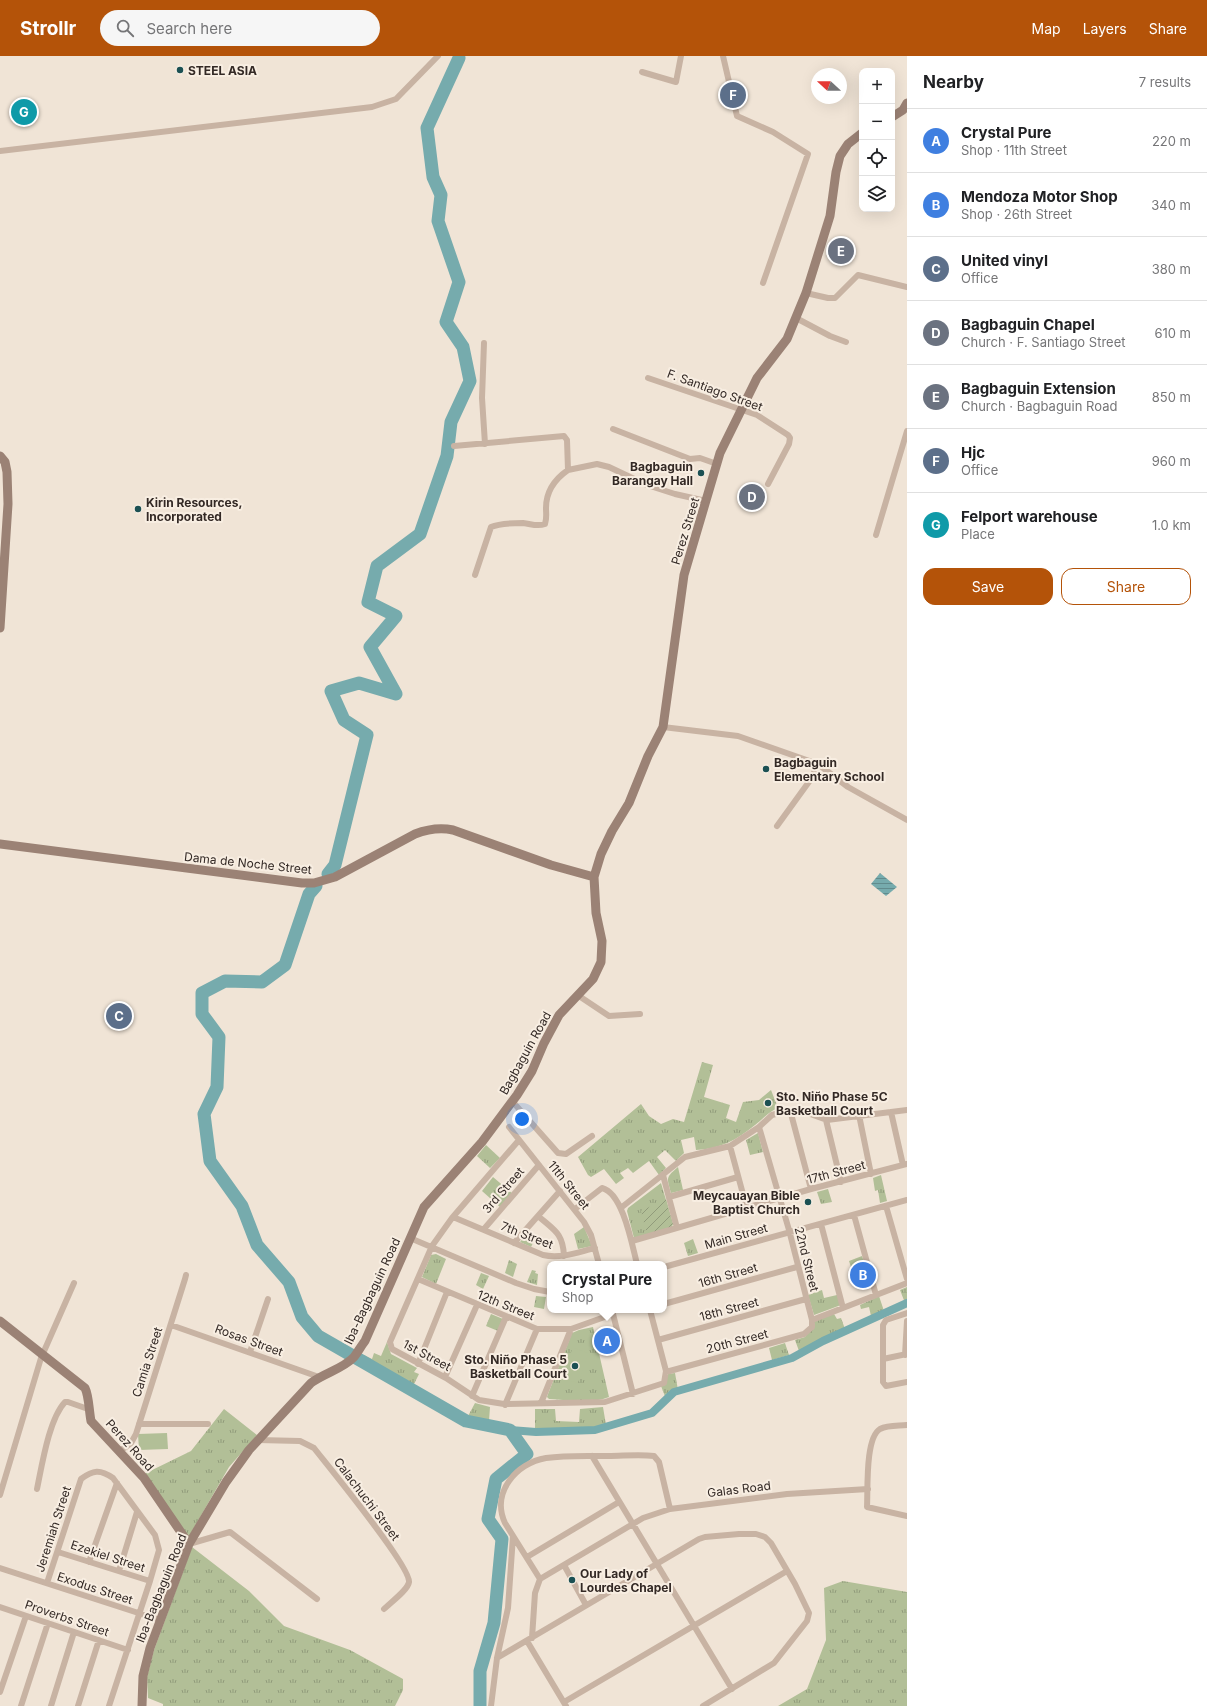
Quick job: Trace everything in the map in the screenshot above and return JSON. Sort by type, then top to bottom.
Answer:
[{"type":"street","points":[[0,151],[372,107],[396,99],[438,56]]},
{"type":"street","points":[[642,72],[676,82],[681,56]]},
{"type":"street","points":[[723,56],[737,116],[773,132],[808,154],[763,283]]},
{"type":"street","points":[[895,115],[903,110],[907,104]]},
{"type":"street","points":[[859,135],[848,144],[840,156],[836,172],[830,216],[806,293],[835,298],[858,275],[907,287]]},
{"type":"street","name":"Perez Street","points":[[663,727],[684,576],[720,454],[757,378],[787,339],[806,293]]},
{"type":"street","points":[[796,318],[830,336],[846,342]]},
{"type":"street","points":[[484,343],[482,398],[485,444]]},
{"type":"street","name":"F. Santiago Street","points":[[648,378],[757,415],[788,435],[790,438],[789,444],[768,484]]},
{"type":"street","points":[[613,429],[690,459],[700,458],[717,464]]},
{"type":"street","points":[[876,535],[907,431]]},
{"type":"street","points":[[454,446],[564,436],[567,440],[568,470]]},
{"type":"street","points":[[0,456],[5,462],[7,472],[8,504],[0,628]]},
{"type":"street","points":[[475,575],[491,528],[496,525],[524,523],[538,526],[545,524],[548,517],[546,508],[551,488],[560,476],[568,470],[597,464],[628,475],[647,485],[675,494],[706,501]]},
{"type":"street","points":[[663,727],[738,736],[818,764],[848,787],[907,820]]},
{"type":"street","name":"Bagbaguin Road","points":[[418,1220],[424,1207],[478,1147],[512,1101],[532,1070],[559,1015],[579,996],[593,979],[601,962],[602,941],[596,913],[594,878],[601,854],[612,831],[629,803],[648,756],[663,727]]},
{"type":"street","points":[[777,826],[811,779],[818,764]]},
{"type":"street","name":"Dama de Noche Street","points":[[0,844],[302,883],[314,883],[335,877],[415,834],[428,829],[444,828],[454,830],[551,865],[594,878]]},
{"type":"street","points":[[579,996],[609,1016],[640,1014]]},
{"type":"street","points":[[512,1101],[558,1153],[566,1154],[592,1136]]},
{"type":"street","points":[[622,1208],[685,1157],[730,1146],[759,1127],[772,1115],[790,1110],[799,1110],[826,1120],[907,1110]]},
{"type":"street","points":[[790,1110],[811,1189]]},
{"type":"street","points":[[891,1112],[905,1165]]},
{"type":"street","points":[[859,1115],[871,1174]]},
{"type":"street","points":[[826,1120],[841,1182]]},
{"type":"street","name":"11th Street","points":[[509,1127],[584,1222],[595,1248],[598,1261]]},
{"type":"street","name":"22nd Street","points":[[759,1127],[790,1232],[812,1320],[812,1327]]},
{"type":"street","name":"1st Street","points":[[519,1140],[453,1217],[431,1247],[390,1344],[394,1351],[445,1377],[479,1400],[505,1405],[605,1402],[664,1383],[666,1372]]},
{"type":"street","points":[[730,1146],[746,1209]]},
{"type":"street","name":"3rd Street","points":[[484,1229],[539,1165]]},
{"type":"street","name":"17th Street","points":[[632,1241],[811,1189],[905,1165]]},
{"type":"street","points":[[663,1175],[677,1228]]},
{"type":"street","points":[[669,1197],[738,1177]]},
{"type":"street","points":[[575,1209],[602,1188],[606,1189],[622,1208],[636,1261]]},
{"type":"street","points":[[514,1243],[560,1191]]},
{"type":"street","name":"Main Street","points":[[667,1266],[854,1216],[907,1200]]},
{"type":"street","points":[[886,1206],[907,1278]]},
{"type":"street","points":[[538,1216],[560,1236],[563,1244],[564,1256]]},
{"type":"street","points":[[854,1216],[876,1295]]},
{"type":"street","name":"7th Street","points":[[453,1217],[551,1257],[564,1256],[595,1248]]},
{"type":"street","name":"Iba-Bagbaguin Road","points":[[142,1706],[143,1676],[150,1648],[189,1544],[226,1482],[249,1450],[319,1377],[354,1357],[365,1341],[418,1220]]},
{"type":"street","points":[[821,1224],[843,1308]]},
{"type":"street","points":[[410,1238],[516,1283],[547,1291]]},
{"type":"street","name":"16th Street","points":[[667,1303],[798,1267]]},
{"type":"street","name":"Camia Street","points":[[120,1451],[131,1443],[139,1424],[186,1275]]},
{"type":"street","name":"12th Street","points":[[418,1279],[537,1329],[571,1329],[610,1313]]},
{"type":"street","points":[[0,1495],[42,1355],[74,1283]]},
{"type":"street","points":[[812,1320],[907,1283]]},
{"type":"street","points":[[418,1364],[447,1292]]},
{"type":"street","points":[[250,1352],[268,1299]]},
{"type":"street","name":"18th Street","points":[[658,1340],[806,1299]]},
{"type":"street","points":[[445,1377],[477,1305]]},
{"type":"street","points":[[612,1313],[633,1394]]},
{"type":"street","points":[[651,1313],[666,1372]]},
{"type":"street","points":[[907,1313],[886,1320],[883,1325],[882,1382],[886,1386],[907,1382]]},
{"type":"street","points":[[472,1396],[506,1317]]},
{"type":"street","name":"Perez Road","points":[[0,1321],[85,1388],[87,1392],[88,1409],[91,1421],[144,1478],[189,1544]]},
{"type":"street","points":[[883,1359],[906,1355],[907,1321]]},
{"type":"street","name":"Rosas Street","points":[[171,1325],[319,1377]]},
{"type":"street","name":"20th Street","points":[[666,1372],[804,1334],[812,1327]]},
{"type":"street","points":[[505,1405],[537,1329]]},
{"type":"street","points":[[541,1404],[571,1329]]},
{"type":"street","points":[[37,1489],[53,1422],[61,1405],[68,1402],[88,1409]]},
{"type":"street","points":[[139,1424],[208,1424]]},
{"type":"street","points":[[907,1425],[886,1427],[875,1433],[871,1444],[867,1506],[907,1516]]},
{"type":"street","name":"Calachuchi Street","points":[[258,1440],[300,1441],[314,1448],[377,1529],[402,1564],[409,1580],[407,1587],[384,1609]]},
{"type":"street","points":[[592,1456],[732,1689]]},
{"type":"street","points":[[670,1509],[659,1462],[656,1457],[651,1456],[552,1457],[537,1460],[524,1467],[510,1479],[504,1487],[500,1506],[502,1515],[513,1536],[540,1579],[535,1592],[529,1639],[565,1704],[787,1571]]},
{"type":"street","name":"Jeremiah Street","points":[[47,1583],[81,1479],[95,1471],[104,1472],[113,1478],[155,1535],[158,1541],[159,1550],[140,1614],[109,1706]]},
{"type":"street","points":[[89,1562],[117,1483]]},
{"type":"street","name":"Galas Road","points":[[540,1579],[643,1518],[670,1509],[787,1494],[868,1490]]},
{"type":"street","points":[[527,1557],[619,1502]]},
{"type":"street","points":[[120,1571],[137,1512]]},
{"type":"street","points":[[189,1544],[230,1532],[317,1600]]},
{"type":"street","points":[[497,1658],[693,1542],[705,1537],[756,1534],[765,1537],[769,1540],[803,1597],[809,1613],[808,1619],[774,1664],[703,1706]]},
{"type":"street","points":[[491,1706],[497,1658],[508,1608],[513,1536]]},
{"type":"street","name":"Ezekiel Street","points":[[58,1552],[150,1582]]},
{"type":"street","points":[[564,1565],[586,1605]]},
{"type":"street","name":"Exodus Street","points":[[0,1568],[160,1620]]},
{"type":"street","name":"Proverbs Street","points":[[0,1608],[128,1650]]},
{"type":"street","points":[[0,1692],[26,1616]]},
{"type":"street","points":[[21,1706],[48,1623]]},
{"type":"street","points":[[51,1706],[74,1632]]},
{"type":"street","points":[[78,1706],[99,1640]]},
{"type":"green space","points":[[702,1062],[713,1065],[704,1097],[730,1105],[726,1118],[736,1122],[743,1102],[759,1100],[771,1090],[778,1108],[768,1114],[742,1135],[720,1146],[696,1150],[694,1137],[681,1140],[684,1153],[676,1161],[665,1150],[657,1157],[666,1168],[659,1175],[649,1161],[633,1173],[628,1168],[620,1173],[624,1178],[616,1184],[604,1169],[591,1177],[588,1175],[578,1157],[641,1104],[649,1116],[661,1124],[673,1119],[684,1122]]},
{"type":"green space","name":"Sto. Niño Phase 5C Basketball Court","points":[[770,1095],[775,1106],[767,1110],[762,1100]]},
{"type":"green space","points":[[758,1133],[763,1152],[750,1155],[746,1140]]},
{"type":"green space","points":[[486,1145],[500,1158],[490,1168],[477,1156]]},
{"type":"green space","points":[[678,1167],[683,1190],[671,1193],[668,1178]]},
{"type":"green space","points":[[881,1175],[887,1201],[880,1203],[878,1190],[875,1191],[873,1178]]},
{"type":"green space","points":[[493,1177],[513,1194],[500,1207],[482,1191]]},
{"type":"green space","points":[[661,1183],[673,1224],[671,1228],[634,1238],[627,1211],[628,1208]]},
{"type":"green space","points":[[828,1189],[832,1202],[821,1204],[817,1192]]},
{"type":"green space","points":[[666,1199],[673,1224],[671,1228],[647,1235],[641,1211]]},
{"type":"green space","points":[[584,1227],[592,1246],[578,1249],[574,1234]]},
{"type":"green space","points":[[526,1235],[534,1241],[531,1247],[520,1242]]},
{"type":"green space","points":[[693,1239],[698,1253],[688,1256],[684,1243]]},
{"type":"green space","points":[[436,1254],[446,1259],[436,1284],[422,1277],[431,1255]]},
{"type":"green space","points":[[862,1256],[866,1268],[853,1273],[849,1261]]},
{"type":"green space","points":[[509,1260],[517,1264],[513,1277],[505,1273]]},
{"type":"green space","points":[[532,1270],[536,1271],[535,1273],[538,1274],[537,1285],[527,1282]]},
{"type":"green space","points":[[481,1273],[489,1276],[483,1289],[476,1285]]},
{"type":"green space","points":[[907,1287],[907,1302],[905,1303],[900,1290]]},
{"type":"green space","points":[[822,1290],[824,1298],[837,1295],[841,1305],[814,1315],[808,1295]]},
{"type":"green space","points":[[536,1296],[546,1297],[544,1309],[534,1307]]},
{"type":"green space","points":[[879,1296],[884,1311],[871,1316],[869,1307],[861,1309],[860,1305]]},
{"type":"green space","points":[[491,1314],[503,1319],[498,1331],[486,1326]]},
{"type":"green space","points":[[834,1314],[837,1319],[841,1318],[845,1329],[799,1351],[795,1340],[805,1337],[814,1321]]},
{"type":"green space","points":[[593,1327],[609,1397],[588,1401],[549,1399],[547,1397],[548,1394],[572,1333]]},
{"type":"green space","points":[[387,1342],[391,1354],[417,1368],[414,1372],[419,1374],[412,1388],[361,1359],[364,1355],[372,1359],[374,1353],[381,1356]]},
{"type":"green space","points":[[785,1343],[789,1355],[772,1360],[769,1348]]},
{"type":"green space","name":"Sto. Niño Phase 5 Basketball Court","points":[[574,1348],[588,1353],[578,1383],[563,1379],[572,1349]]},
{"type":"green space","points":[[675,1373],[678,1390],[673,1392],[666,1399],[661,1386],[668,1374]]},
{"type":"green space","points":[[475,1403],[490,1407],[489,1421],[478,1422],[467,1418]]},
{"type":"green space","points":[[603,1407],[606,1425],[594,1429],[535,1431],[535,1409],[555,1409],[556,1421],[579,1422],[580,1409]]},
{"type":"green space","points":[[224,1409],[257,1435],[229,1467],[188,1538],[144,1474],[191,1451]]},
{"type":"green space","points":[[167,1433],[168,1449],[139,1450],[138,1434]]},
{"type":"green space","points":[[192,1547],[249,1591],[284,1626],[350,1650],[403,1679],[403,1690],[395,1706],[163,1706],[163,1704],[148,1698],[147,1677],[154,1650]]},
{"type":"green space","points":[[843,1581],[907,1592],[907,1706],[778,1706],[807,1689],[826,1640],[824,1588]]},
{"type":"water","points":[[880,873],[897,887],[886,896],[871,884]]},
{"type":"waterway","points":[[328,874],[335,865],[367,735],[344,720],[331,691],[359,683],[396,694],[370,647],[396,616],[368,602],[377,566],[420,534],[447,456],[451,422],[470,381],[463,347],[446,322],[459,282],[438,221],[441,195],[433,177],[427,128],[459,58]]},
{"type":"waterway","points":[[316,886],[309,894],[285,965],[262,982],[225,981],[202,993],[202,1014],[219,1037],[217,1087],[204,1114],[210,1161],[242,1206],[257,1245],[289,1282],[302,1317],[318,1336],[466,1421],[510,1430],[527,1454],[496,1479],[488,1519],[502,1539],[494,1623],[480,1671],[480,1706]]},
{"type":"waterway","points":[[510,1430],[536,1432],[595,1430],[652,1413],[674,1392],[792,1358],[823,1341],[907,1303]]},
{"type":"place","name":"STEEL ASIA","points":[[180,70]]},
{"type":"place","name":"Hjc","points":[[733,95]]},
{"type":"place","name":"Felport warehouse","points":[[24,112]]},
{"type":"place","name":"Bagbaguin Extension","points":[[841,251]]},
{"type":"place","name":"Bagbaguin Barangay Hall","points":[[701,473]]},
{"type":"place","name":"Bagbaguin Chapel","points":[[752,497]]},
{"type":"place","name":"Kirin Resources, Incorporated","points":[[138,509]]},
{"type":"place","name":"Bagbaguin Elementary School","points":[[766,769]]},
{"type":"place","name":"United vinyl","points":[[119,1016]]},
{"type":"place","name":"Sto. Niño Phase 5C Basketball Court","points":[[768,1103]]},
{"type":"place","name":"Meycauayan Bible Baptist Church","points":[[808,1202]]},
{"type":"place","name":"Mendoza Motor Shop","points":[[863,1275]]},
{"type":"place","name":"Crystal Pure","points":[[607,1341]]},
{"type":"place","name":"Sto. Niño Phase 5 Basketball Court","points":[[575,1366]]},
{"type":"place","name":"Our Lady of Lourdes Chapel","points":[[572,1580]]}]
